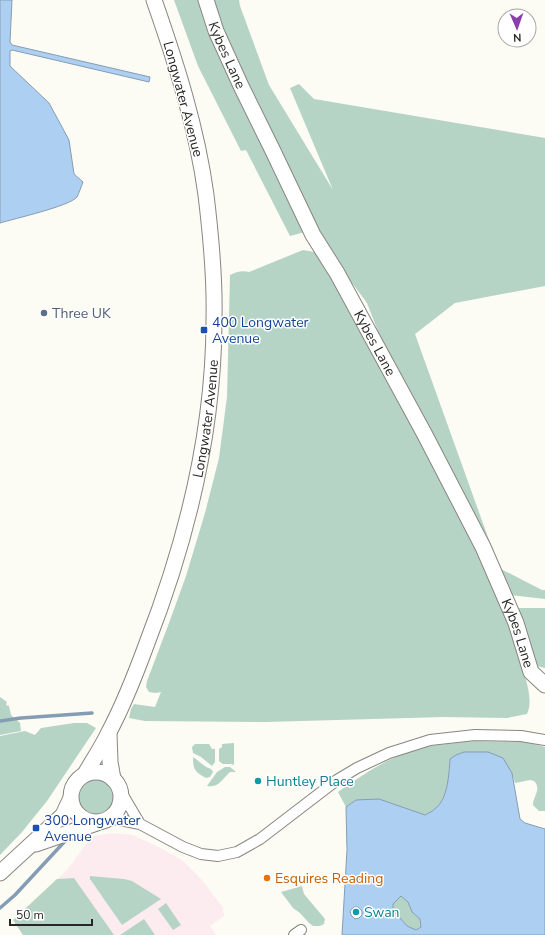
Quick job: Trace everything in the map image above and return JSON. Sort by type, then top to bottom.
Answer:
[{"type":"street","name":"Longwater Avenue","points":[[84,774],[108,734],[138,666],[160,610],[184,533],[205,437],[212,365],[214,292],[205,193],[187,104],[176,64],[154,0]]},
{"type":"street","name":"Kybes Lane","points":[[206,0],[216,31],[241,86],[313,235],[344,286],[425,435],[483,547],[516,623],[531,672],[545,685]]},
{"type":"street","name":"Longwater Avenue","points":[[108,734],[110,762],[117,784]]},
{"type":"street","points":[[70,800],[75,812],[81,818],[90,822],[104,820],[140,824],[175,844],[201,854],[218,856],[226,855],[237,852],[260,839],[337,780],[357,768],[388,753],[430,740],[475,735],[521,736],[545,740]]},
{"type":"street","points":[[0,873],[63,815],[70,800],[74,784],[84,774],[100,772],[107,774],[117,784],[140,824]]},
{"type":"street","points":[[30,846],[104,820],[116,813],[120,806],[121,799],[117,784]]},
{"type":"shaded area","points":[[113,833],[132,835],[155,845],[182,860],[201,879],[224,909],[222,911],[225,915],[210,926],[216,935],[23,935],[13,920],[67,870],[87,843],[88,837]]},
{"type":"green space","points":[[174,0],[199,0],[216,50],[305,232],[290,236],[246,150],[241,151],[198,66]]},
{"type":"green space","points":[[210,0],[239,0],[269,85],[333,190],[290,88],[299,84],[314,99],[545,138],[545,286],[455,303],[415,334],[499,568],[542,590],[545,590],[545,599],[510,595],[515,608],[545,608],[545,668],[521,662],[527,682],[530,702],[527,714],[507,718],[444,717],[266,722],[145,721],[129,718],[134,704],[155,707],[161,692],[149,692],[146,687],[147,681],[186,576],[205,513],[219,458],[227,397],[230,275],[244,271],[249,272],[303,250],[315,252],[383,344],[367,303],[329,252],[228,52]]},
{"type":"green space","points":[[0,697],[7,702],[6,705],[9,706],[11,715],[20,723],[21,731],[0,735]]},
{"type":"green space","points":[[74,723],[87,723],[96,728],[47,801],[22,832],[0,855],[0,736],[25,731],[35,735],[41,728]]},
{"type":"green space","points":[[474,741],[526,742],[545,747],[545,811],[539,811],[533,805],[537,790],[534,781],[530,780],[515,783],[512,773],[450,759],[447,785],[443,798],[436,808],[425,815],[401,807],[356,800],[346,807],[338,792],[369,771],[402,754],[425,747]]},
{"type":"green space","points":[[234,743],[234,765],[223,764],[219,761],[219,749],[222,747],[222,744]]},
{"type":"green space","points":[[195,744],[209,744],[212,749],[215,749],[215,762],[212,766],[201,757],[193,753],[192,747]]},
{"type":"green space","points":[[193,757],[211,769],[213,772],[210,777],[206,778],[195,770],[193,765]]},
{"type":"green space","points":[[225,767],[230,767],[236,772],[230,772],[215,786],[207,786],[217,772]]},
{"type":"green space","points":[[95,778],[110,784],[116,799],[110,814],[95,820],[80,814],[74,799],[80,784]]},
{"type":"green space","points":[[90,876],[132,881],[161,899],[122,925],[90,879]]},
{"type":"green space","points":[[74,878],[114,935],[23,935],[13,920],[57,879]]},
{"type":"green space","points":[[302,886],[304,894],[325,919],[324,924],[320,926],[313,926],[293,908],[281,892]]},
{"type":"green space","points":[[401,896],[408,902],[412,912],[420,919],[421,927],[416,930],[407,926],[393,910],[393,904]]},
{"type":"green space","points":[[166,903],[181,925],[173,930],[158,909]]},
{"type":"green space","points":[[144,919],[155,935],[120,935]]},
{"type":"water","points":[[0,0],[12,0],[10,42],[12,45],[150,77],[149,82],[12,50],[10,51],[10,66],[49,103],[69,140],[74,174],[83,182],[77,197],[72,201],[41,212],[0,223]]},
{"type":"water","points":[[464,752],[488,752],[503,758],[512,773],[520,819],[525,823],[545,829],[545,935],[342,935],[347,850],[346,807],[356,800],[379,799],[425,815],[440,804],[447,785],[450,759]],"holes":[[[401,896],[408,902],[412,912],[420,919],[421,927],[416,930],[407,926],[393,910],[393,904]],[[354,907],[358,907],[362,911],[362,915],[359,918],[355,919],[351,915],[350,911]]]},
{"type":"waterway","points":[[0,721],[92,713]]},
{"type":"waterway","points":[[0,908],[15,895],[66,840]]},
{"type":"place","name":"Three UK","points":[[44,313]]},
{"type":"place","name":"400 Longwater Avenue","points":[[204,330]]},
{"type":"place","name":"Huntley Place","points":[[258,781]]},
{"type":"place","name":"300 Longwater Avenue","points":[[36,828]]},
{"type":"place","name":"Esquires Reading","points":[[267,878]]},
{"type":"place","name":"Swan","points":[[356,912]]}]
